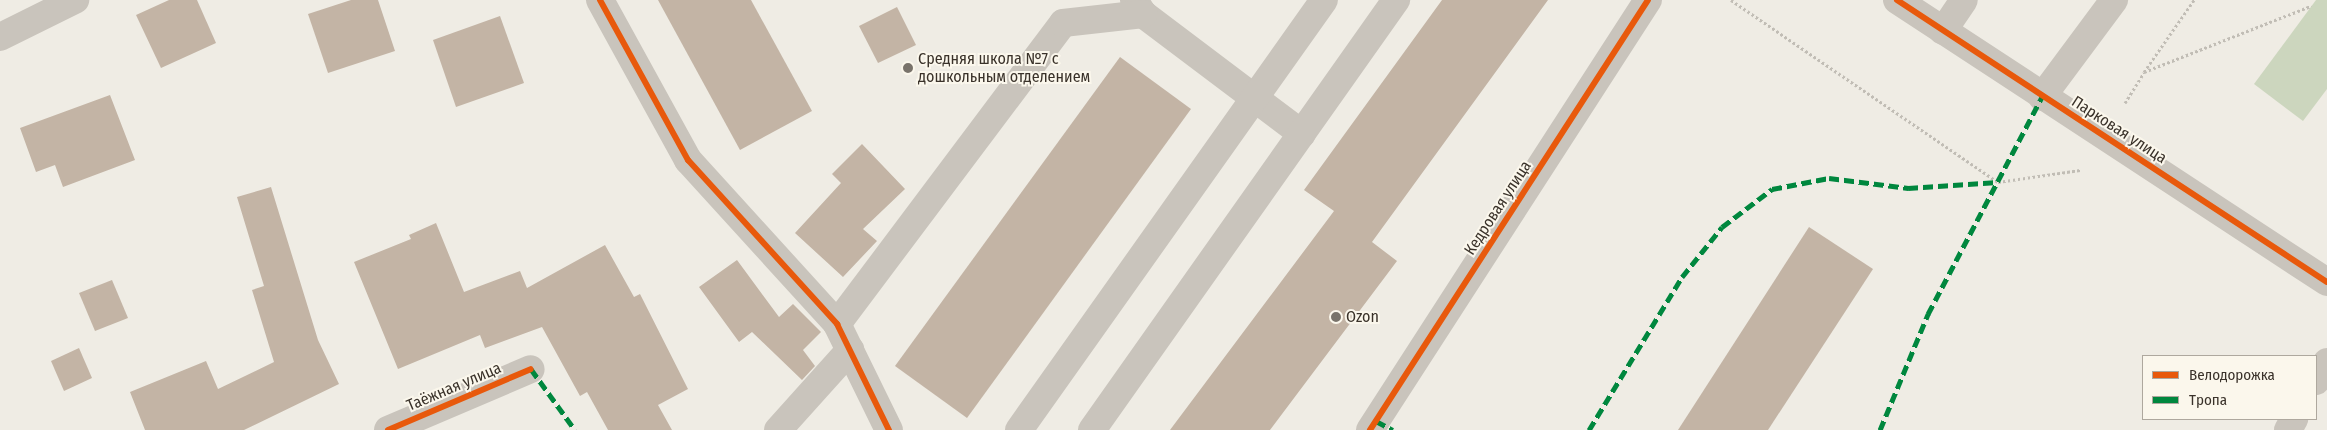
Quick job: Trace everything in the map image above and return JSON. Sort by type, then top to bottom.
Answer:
[{"type":"street","points":[[0,37],[75,0]]},
{"type":"street","points":[[600,0],[688,160],[837,324],[889,430]]},
{"type":"street","points":[[1018,430],[1324,0]]},
{"type":"street","points":[[1092,430],[1396,0]]},
{"type":"street","name":"Кедровая улица","points":[[1370,430],[1648,0]]},
{"type":"street","name":"Парковая улица","points":[[1897,0],[2042,97],[2327,282]]},
{"type":"street","points":[[1943,31],[1964,0]]},
{"type":"street","points":[[2042,97],[2114,0]]},
{"type":"street","points":[[837,324],[1063,22],[1139,7],[1302,134]]},
{"type":"street","points":[[778,430],[850,350]]},
{"type":"street","points":[[2317,379],[2327,362]]},
{"type":"street","name":"Таёжная улица","points":[[388,430],[531,369]]},
{"type":"path","points":[[1731,0],[1998,182],[2080,170]]},
{"type":"path","points":[[2125,103],[2194,0]]},
{"type":"path","points":[[2144,72],[2311,6]]},
{"type":"green space","points":[[2316,0],[2327,0],[2327,89],[2303,121],[2254,84]]},
{"type":"building","points":[[169,0],[197,0],[216,43],[161,68],[136,15]]},
{"type":"building","points":[[351,0],[378,0],[395,51],[328,73],[308,14]]},
{"type":"building","points":[[658,0],[751,0],[812,111],[740,150]]},
{"type":"building","points":[[1442,0],[1548,0],[1372,242],[1397,261],[1270,430],[1170,430],[1334,211],[1304,190]]},
{"type":"building","points":[[897,7],[916,45],[878,63],[859,26]]},
{"type":"building","points":[[500,16],[524,83],[456,107],[433,40]]},
{"type":"building","points":[[1120,57],[1191,109],[967,418],[895,366]]},
{"type":"building","points":[[110,95],[135,160],[63,187],[55,165],[36,172],[20,128]]},
{"type":"building","points":[[862,144],[905,189],[863,229],[877,241],[843,277],[795,233],[841,183],[832,174]]},
{"type":"building","points":[[271,187],[318,340],[339,384],[244,430],[145,430],[130,392],[206,361],[218,389],[274,362],[252,290],[264,286],[237,197]]},
{"type":"building","points":[[436,223],[464,292],[520,271],[527,288],[605,245],[634,297],[640,294],[688,389],[658,405],[672,430],[608,430],[587,392],[580,396],[542,327],[485,348],[480,335],[398,369],[354,262],[411,239],[409,235]]},
{"type":"building","points":[[1809,227],[1873,269],[1768,430],[1678,430]]},
{"type":"building","points":[[737,260],[779,317],[793,304],[821,332],[803,350],[815,366],[802,380],[752,332],[739,342],[699,287]]},
{"type":"building","points":[[112,280],[128,318],[95,331],[79,293]]},
{"type":"building","points":[[79,348],[92,378],[64,391],[51,361]]},
{"type":"marked path","points":[[1880,430],[1928,314],[2042,97]]},
{"type":"marked path","points":[[1589,430],[1682,277],[1722,227],[1772,189],[1829,178],[1908,188],[1998,182]]},
{"type":"marked path","points":[[531,369],[575,430]]},
{"type":"marked path","points":[[1376,421],[1393,430]]},
{"type":"cycle path","points":[[600,0],[688,160],[837,324],[889,430]]},
{"type":"cycle path","points":[[1370,430],[1648,0]]},
{"type":"cycle path","points":[[1897,0],[2327,282]]},
{"type":"cycle path","points":[[388,430],[531,369]]},
{"type":"place","name":"Средняя школа №7 с дошкольным отделением","points":[[908,68]]},
{"type":"place","name":"Ozon","points":[[1336,317]]}]
